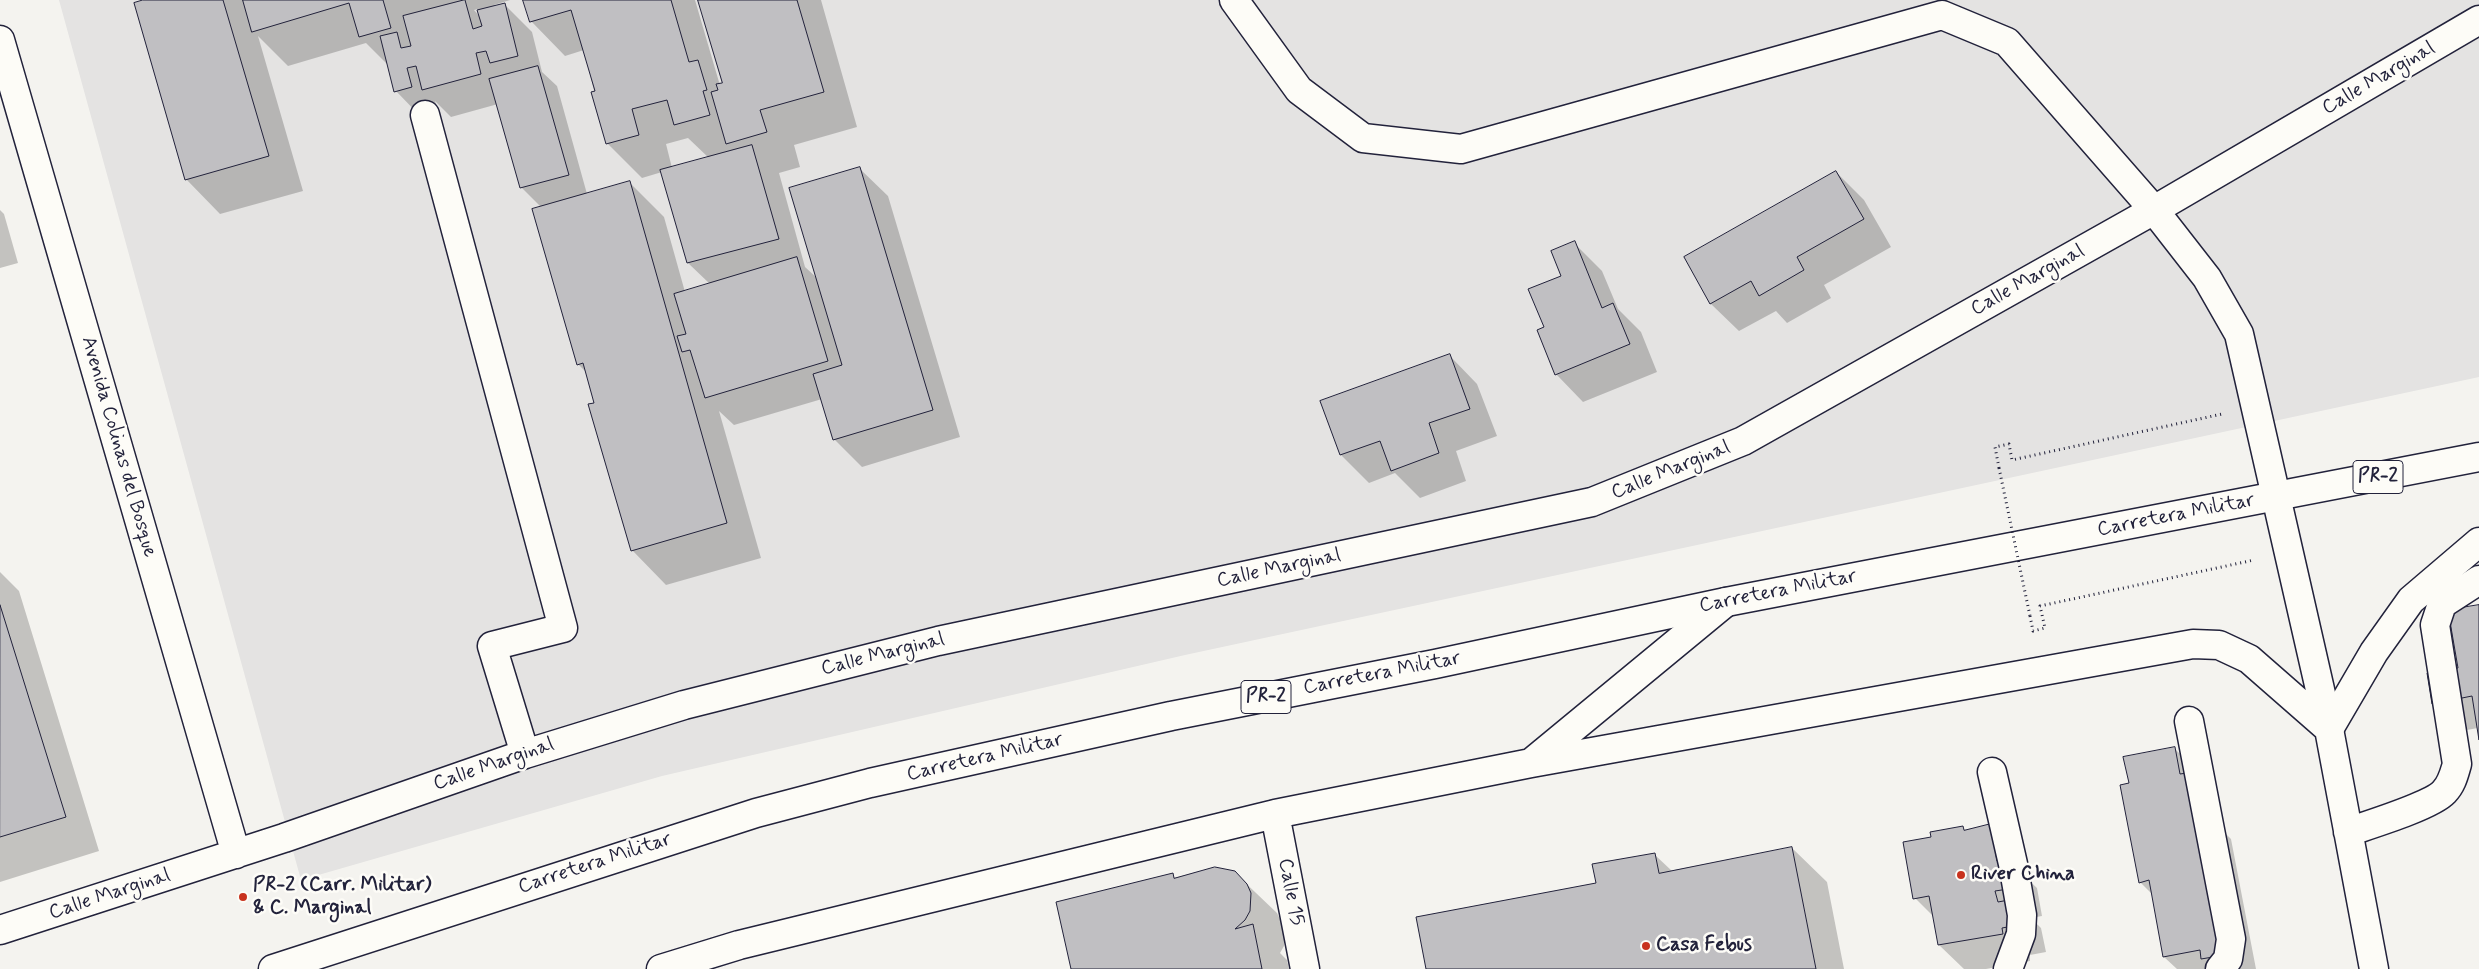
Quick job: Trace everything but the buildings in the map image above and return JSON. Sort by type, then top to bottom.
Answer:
[{"type":"street","points":[[1234,0],[1299,90],[1363,138],[1461,149],[1942,15],[2007,42],[2154,210],[2207,278],[2239,334],[2277,496],[2328,730],[2374,969]]},
{"type":"street","name":"Calle Marginal","points":[[0,930],[236,854],[525,754],[684,705],[938,641],[1592,502],[1743,442],[2154,210],[2479,20]]},
{"type":"street","name":"Avenida Colinas del Bosque","points":[[0,40],[236,854]]},
{"type":"street","points":[[425,115],[562,628],[492,646],[525,754]]},
{"type":"street","name":"Carretera Militar","points":[[273,969],[756,813],[870,783],[1171,716],[1435,664],[1726,602],[2479,457]]},
{"type":"street","points":[[2328,730],[2374,652],[2412,600],[2479,542]]},
{"type":"street","points":[[2348,832],[2419,806],[2443,794],[2452,780],[2457,764],[2435,625],[2442,604],[2479,580]]},
{"type":"street","points":[[1531,763],[1726,602]]},
{"type":"street","points":[[661,969],[739,945],[1274,814],[1531,763],[2193,644],[2219,645],[2249,660],[2328,730]]},
{"type":"street","points":[[2189,721],[2231,939],[2228,958],[2220,969]]},
{"type":"street","points":[[1992,772],[2014,864],[2022,915],[2021,934],[2008,969]]},
{"type":"street","name":"Calle 15","points":[[1274,814],[1305,969]]},
{"type":"path","points":[[2256,407],[2012,460],[2009,444],[1995,447],[2033,631],[2046,628],[2040,606],[2289,552]]},
{"type":"shaded area","points":[[59,0],[2479,0],[2479,377],[1185,655],[662,776],[301,880]]},
{"type":"place","name":"River China","points":[[1961,875]]},
{"type":"place","name":"PR-2 (Carr. Militar) & C. Marginal","points":[[243,897]]},
{"type":"place","name":"Casa Febus","points":[[1646,946]]}]
